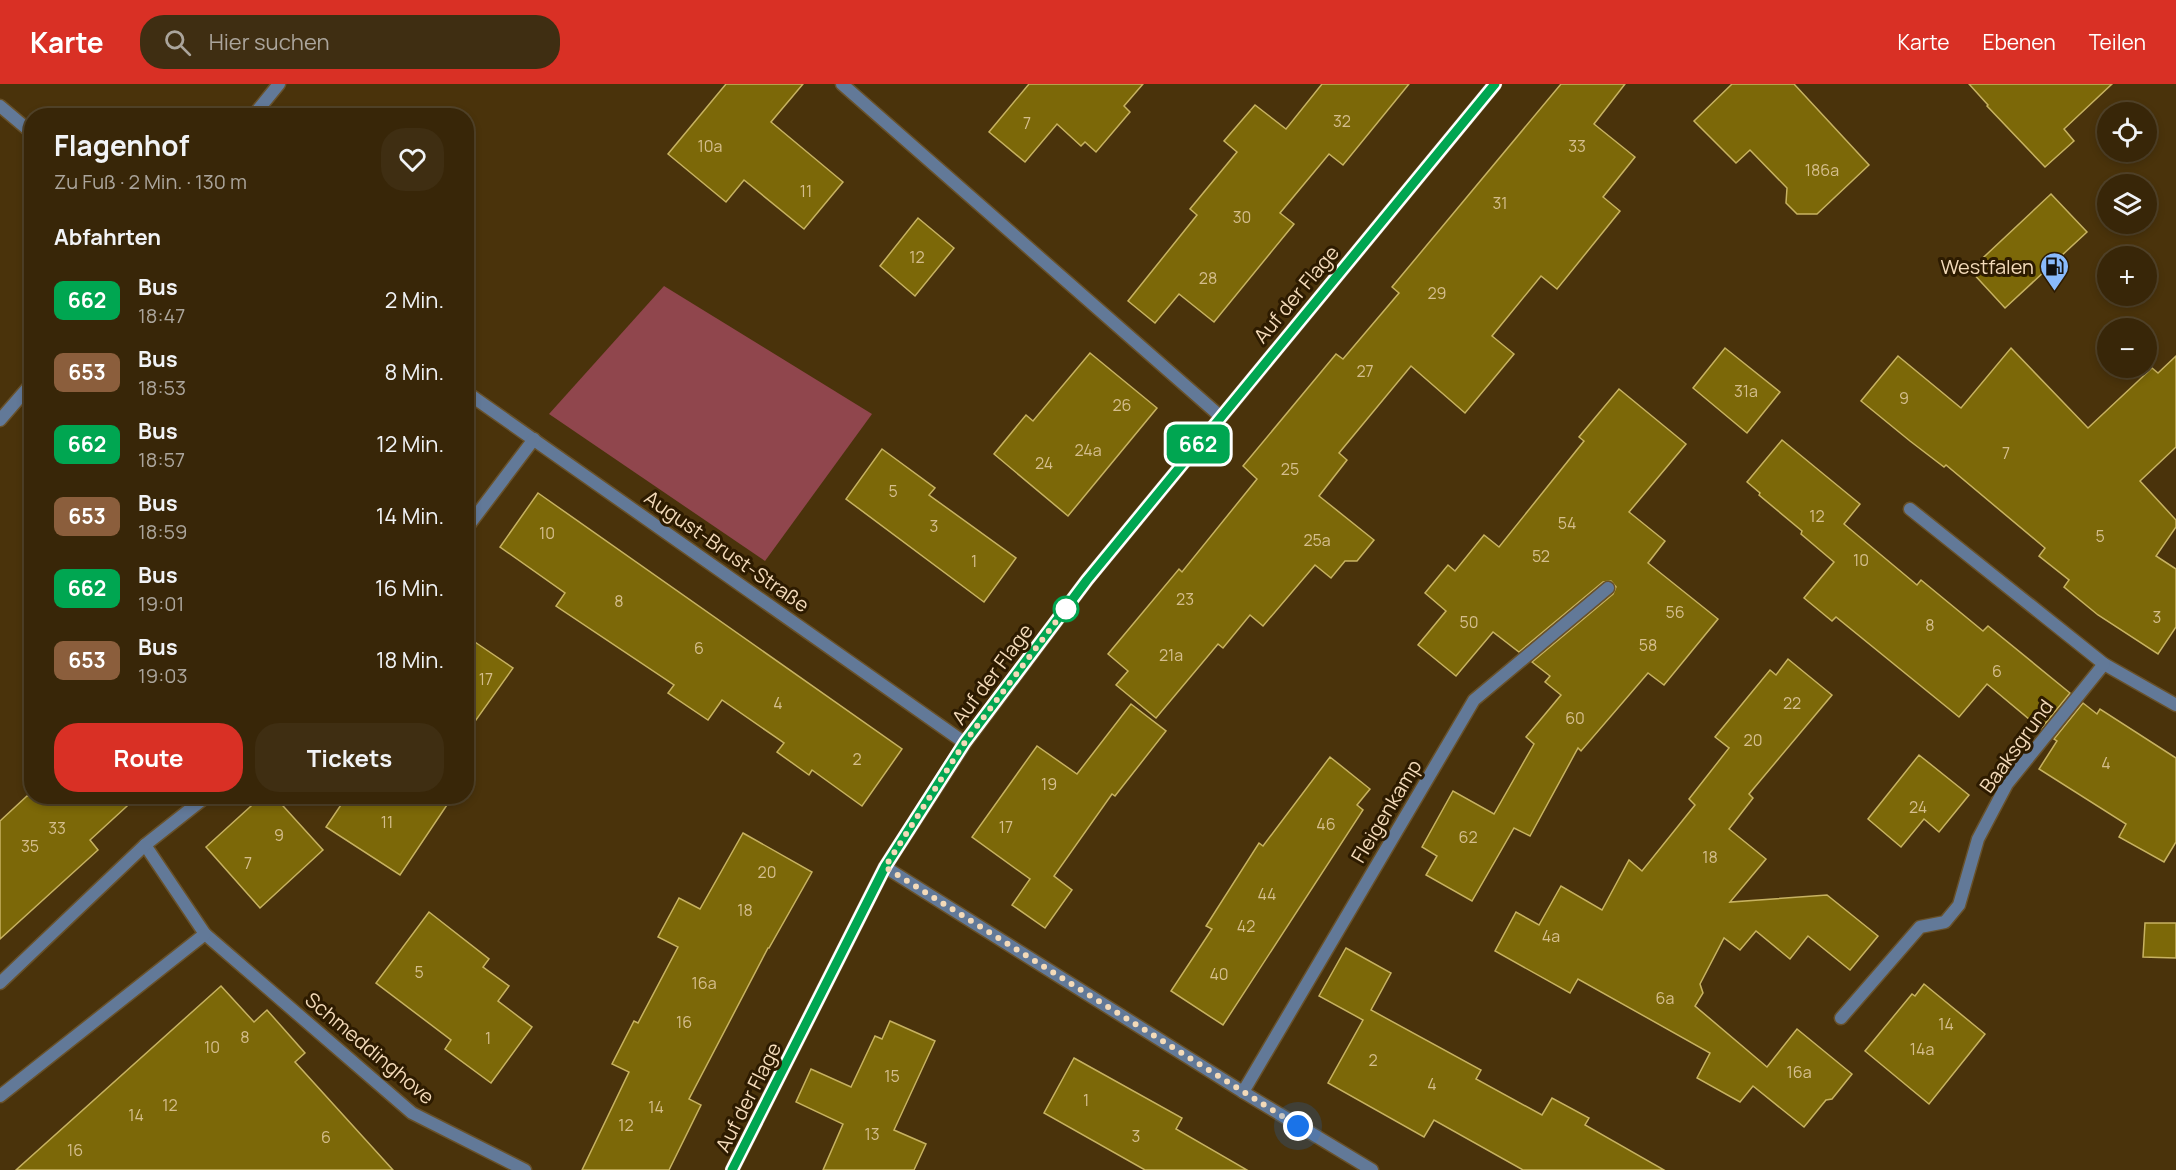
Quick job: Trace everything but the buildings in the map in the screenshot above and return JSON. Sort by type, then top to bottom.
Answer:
[{"type":"street","points":[[260,108],[279,84]]},
{"type":"street","points":[[842,84],[1220,416]]},
{"type":"street","name":"Auf der Flage","points":[[732,1170],[885,867],[965,742],[1087,580],[1495,84]]},
{"type":"street","points":[[0,106],[24,127]]},
{"type":"street","points":[[0,420],[24,392]]},
{"type":"street","name":"August-Brust-Straße","points":[[474,398],[965,742]]},
{"type":"street","points":[[474,518],[534,439]]},
{"type":"street","points":[[1910,509],[2104,664],[2176,705]]},
{"type":"street","name":"Fleigenkamp","points":[[1243,1092],[1474,700],[1608,588]]},
{"type":"street","name":"Baaksgrund","points":[[1841,1018],[1920,927],[1945,922],[1959,905],[1978,839],[2007,784],[2104,664]]},
{"type":"street","points":[[0,983],[145,845],[197,804]]},
{"type":"street","name":"Schmeddinghove","points":[[145,845],[205,934],[412,1113],[525,1170]]},
{"type":"street","points":[[885,867],[1243,1092],[1372,1170]]},
{"type":"street","points":[[0,1096],[205,934]]},
{"type":"shaded area","points":[[664,286],[872,414],[765,561],[549,414]]},
{"type":"bus line","name":"662","points":[[732,1170],[895,848],[965,742],[1087,580],[1495,84]]},
{"type":"place","name":"Westfalen","points":[[2055,292]]},
{"type":"route","points":[[1066,609],[1067,607],[965,742],[895,848],[885,867],[1298,1126]]}]
